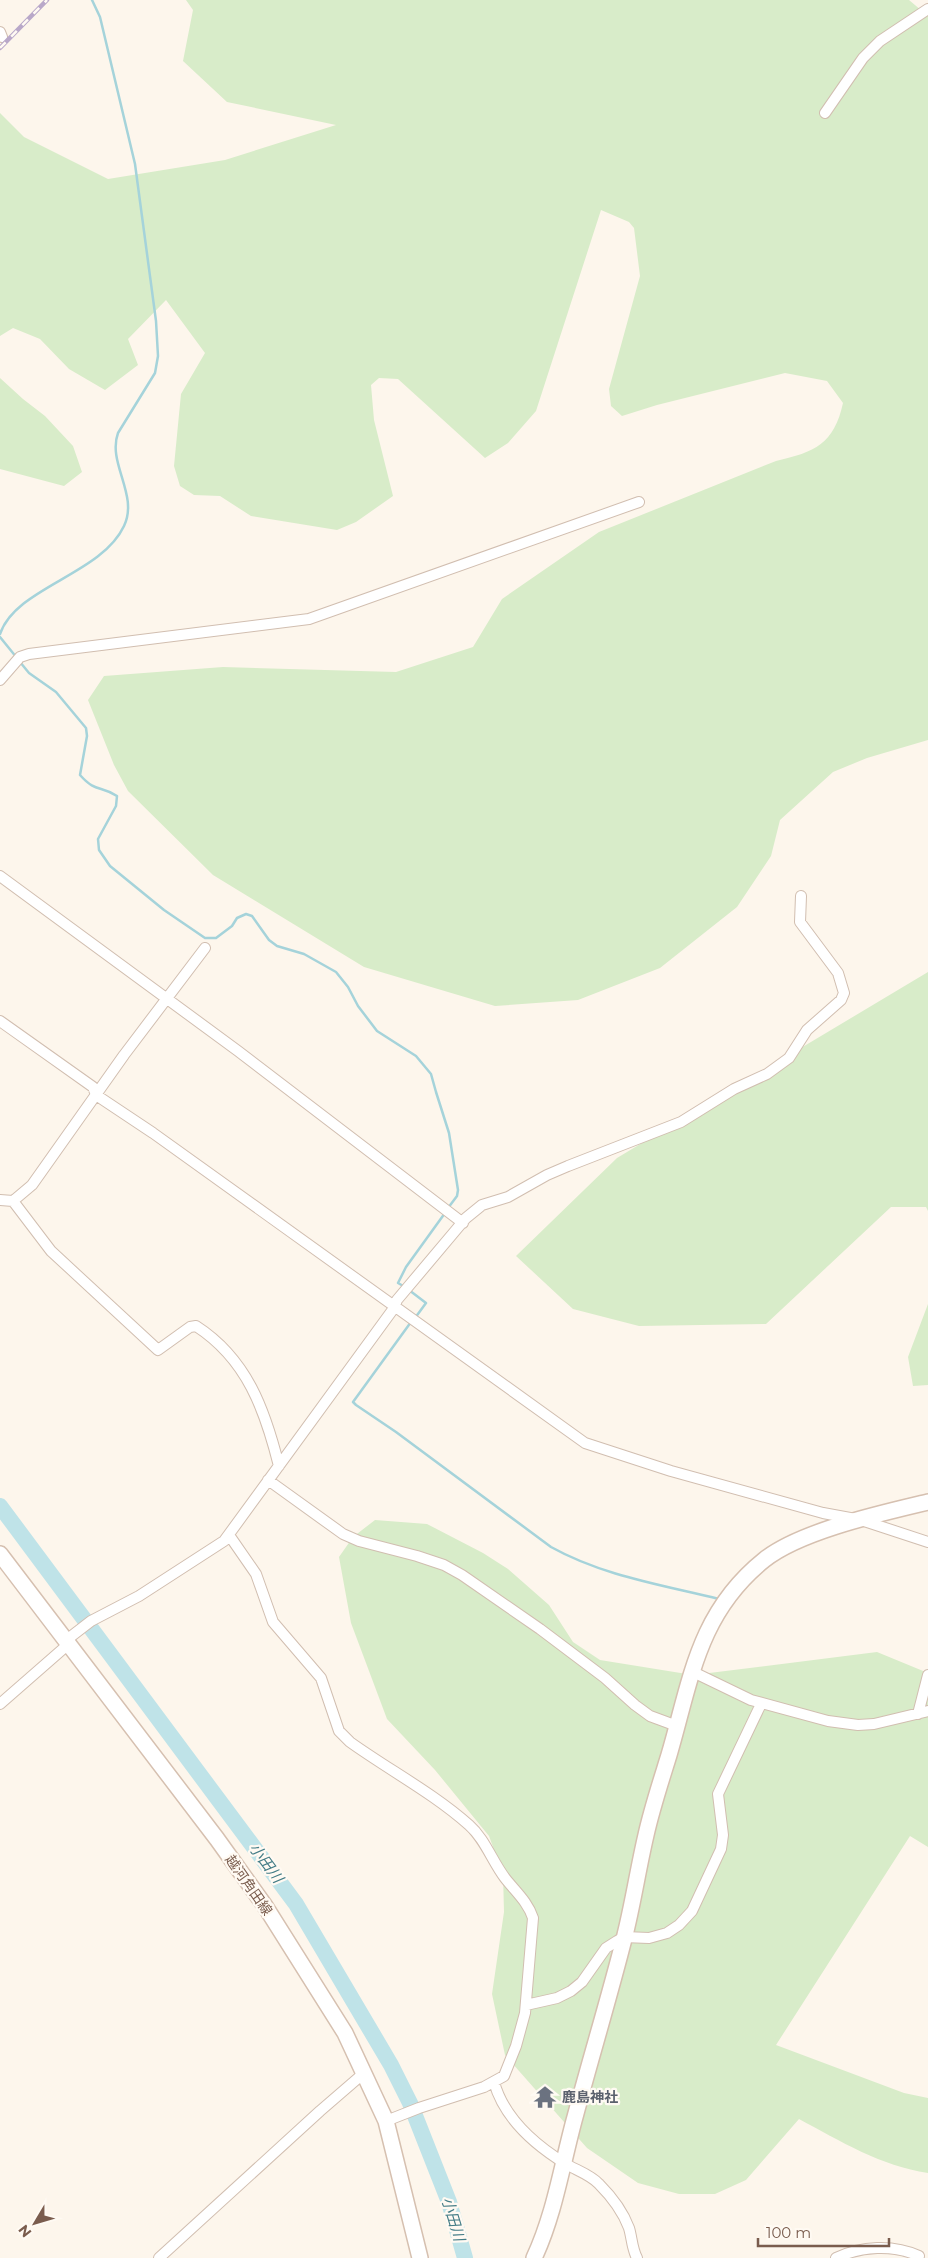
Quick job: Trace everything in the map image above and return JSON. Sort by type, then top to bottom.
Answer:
[{"type":"street","points":[[824,113],[863,58],[880,41],[928,9]]},
{"type":"street","points":[[0,680],[20,657],[29,654],[309,619],[639,502]]},
{"type":"street","points":[[0,876],[463,1223]]},
{"type":"street","points":[[0,1704],[64,1648],[69,1638],[92,1621],[147,1591],[224,1541],[398,1300],[463,1223],[482,1205],[508,1197],[547,1175],[568,1166],[681,1122],[734,1090],[766,1074],[789,1058],[807,1030],[841,1000],[844,993],[838,973],[800,922],[802,896]]},
{"type":"street","points":[[0,1200],[13,1201],[32,1185],[166,999],[206,948]]},
{"type":"street","points":[[0,1021],[93,1088],[96,1095],[153,1133],[394,1308],[585,1443],[614,1454],[731,1488],[823,1513],[861,1520],[928,1542]]},
{"type":"street","points":[[13,1201],[51,1251],[158,1350],[190,1327],[196,1326],[205,1332],[232,1359],[252,1387],[265,1414],[279,1466]]},
{"type":"street","points":[[268,1480],[343,1534],[359,1542],[417,1556],[444,1565],[462,1574],[605,1678],[650,1716],[677,1726]]},
{"type":"street","points":[[534,2258],[549,2222],[574,2119],[624,1937],[647,1832],[691,1671],[702,1638],[715,1613],[732,1592],[764,1559],[818,1532],[928,1502]]},
{"type":"street","points":[[229,1535],[256,1574],[273,1622],[321,1678],[339,1731],[358,1748],[470,1826],[489,1851],[496,1866],[530,1908],[533,1918],[526,2005],[516,2046],[504,2076],[494,2082],[386,2121]]},
{"type":"street","name":"越河角田線","points":[[0,1554],[217,1839],[264,1906],[345,2033],[386,2121],[420,2258]]},
{"type":"street","points":[[691,1671],[761,1704],[828,1722],[858,1725],[874,1724],[923,1712],[928,1675]]},
{"type":"street","points":[[526,2005],[556,1998],[571,1991],[582,1982],[606,1948],[624,1937],[649,1938],[667,1933],[679,1925],[692,1911],[722,1849],[723,1836],[718,1794],[761,1704]]},
{"type":"street","points":[[159,2258],[364,2073]]},
{"type":"street","points":[[494,2082],[498,2098],[516,2124],[564,2163],[598,2182],[617,2206],[629,2229],[637,2258]]},
{"type":"street","points":[[836,2258],[855,2251],[885,2248],[909,2252],[919,2256]]},
{"type":"green space","points":[[186,0],[909,0],[928,16],[928,740],[867,758],[833,772],[780,820],[771,856],[737,907],[660,968],[578,1000],[495,1006],[364,967],[213,875],[128,791],[114,765],[88,700],[104,676],[223,667],[396,672],[473,647],[502,599],[599,532],[776,461],[812,450],[828,437],[834,428],[843,403],[827,381],[785,373],[657,405],[622,416],[611,406],[609,389],[640,276],[634,228],[629,222],[601,210],[536,411],[508,443],[485,458],[398,379],[379,378],[371,385],[374,420],[393,496],[356,522],[337,530],[251,516],[220,496],[194,495],[180,486],[174,466],[181,394],[205,353],[166,300],[128,339],[138,365],[105,390],[69,369],[40,339],[13,328],[0,336],[0,113],[24,137],[108,179],[225,160],[336,125],[227,102],[183,61],[193,10]]},
{"type":"green space","points":[[0,378],[45,416],[73,446],[82,472],[64,486],[0,469]]},
{"type":"green space","points":[[928,972],[928,1211],[926,1207],[891,1207],[766,1324],[639,1326],[573,1309],[516,1256],[617,1158]]},
{"type":"green space","points":[[928,1304],[928,1385],[913,1386],[908,1357]]},
{"type":"green space","points":[[375,1520],[427,1524],[483,1553],[508,1569],[549,1605],[573,1642],[600,1660],[693,1675],[877,1652],[928,1673],[928,1847],[910,1836],[776,2045],[904,2093],[928,2098],[928,2173],[911,2170],[877,2159],[799,2119],[746,2180],[715,2194],[679,2194],[638,2183],[587,2148],[505,2055],[492,1994],[504,1912],[503,1874],[489,1836],[435,1770],[387,1719],[351,1623],[339,1557],[353,1537]]},
{"type":"waterway","points":[[0,634],[9,618],[23,604],[97,557],[113,543],[124,526],[128,514],[128,503],[116,456],[118,433],[155,373],[158,356],[156,321],[135,164],[100,17],[92,0]]},
{"type":"waterway","points":[[0,637],[17,658]]},
{"type":"waterway","points":[[20,662],[29,673],[56,692],[86,728],[87,736],[80,775],[94,787],[117,796],[116,806],[98,839],[99,850],[110,866],[164,910],[205,938],[216,938],[232,926],[237,918],[246,914],[252,916],[269,940],[277,946],[304,954],[336,972],[377,1031],[416,1056],[431,1074],[449,1133],[458,1190],[457,1196],[448,1208]]},
{"type":"waterway","points":[[405,1287],[398,1283],[406,1267],[445,1213]]},
{"type":"waterway","points":[[409,1290],[426,1303],[415,1318]]},
{"type":"waterway","points":[[411,1322],[353,1402],[356,1405],[396,1432],[551,1547],[612,1573],[719,1599]]},
{"type":"waterway","name":"小田川","points":[[0,1506],[296,1904],[391,2065],[410,2103],[449,2202],[465,2258]]},
{"type":"railway","points":[[0,48],[47,0]]},
{"type":"place","name":"鹿島神社","points":[[545,2097]]}]
